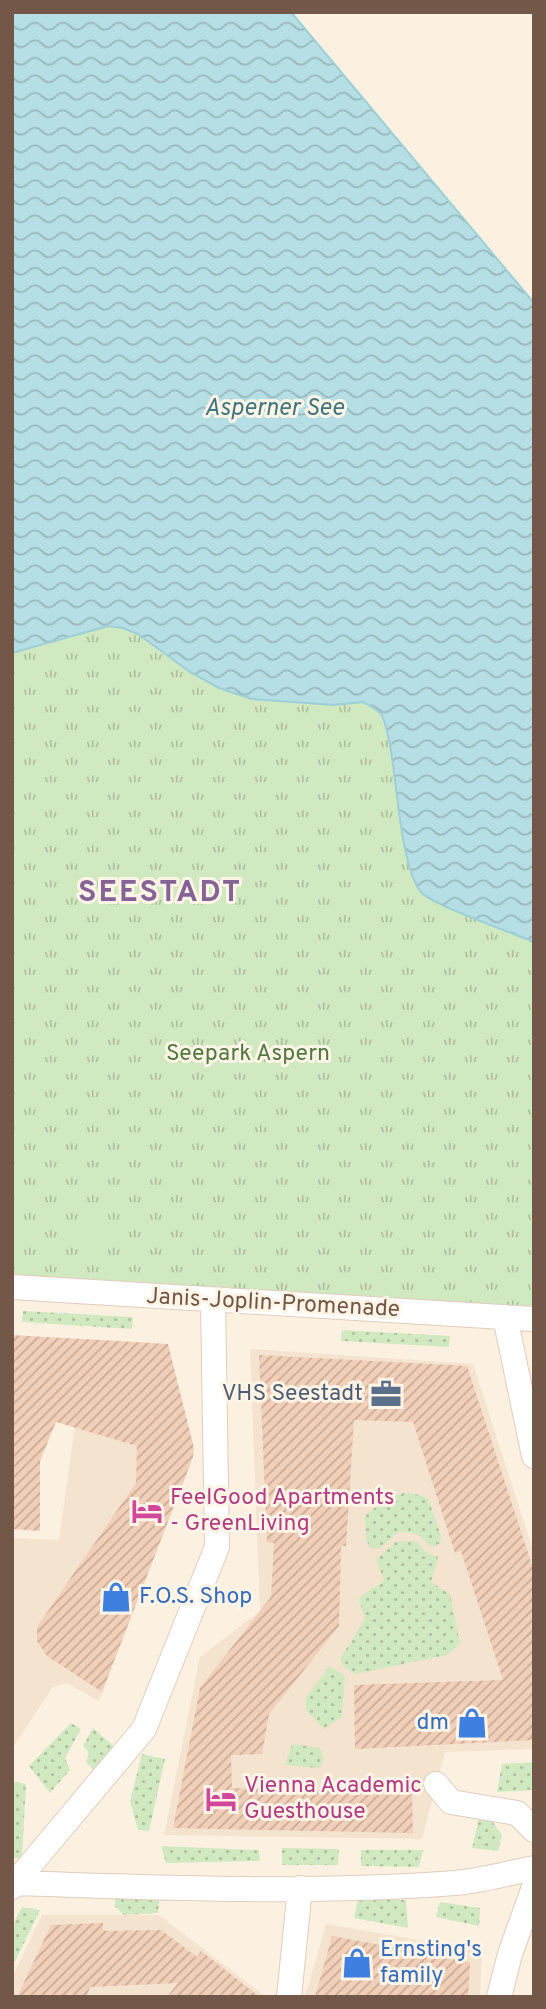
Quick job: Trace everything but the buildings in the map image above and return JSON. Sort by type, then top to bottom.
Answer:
[{"type":"street","name":"Janis-Joplin-Promenade","points":[[12,1287],[534,1319]]},
{"type":"street","points":[[14,1885],[144,1729],[217,1547],[213,1301]]},
{"type":"street","points":[[505,1317],[534,1456]]},
{"type":"street","points":[[436,1784],[451,1802],[517,1813],[534,1830]]},
{"type":"street","points":[[14,1885],[300,1888],[458,1883],[534,1868]]},
{"type":"street","points":[[499,1997],[510,1954],[534,1887]]},
{"type":"street","points":[[289,1997],[300,1888]]},
{"type":"shaded area","points":[[87,1339],[168,1344],[193,1457],[99,1701],[67,1683],[53,1687],[12,1749],[12,1538],[59,1540]]},
{"type":"shaded area","points":[[250,1349],[473,1364],[534,1553],[534,1749],[445,1752],[422,1839],[164,1835],[200,1657],[260,1611]]},
{"type":"shaded area","points":[[42,1915],[159,1915],[266,1997],[12,1997],[12,1978]]},
{"type":"shaded area","points":[[326,1924],[482,1951],[480,1997],[305,1997]]},
{"type":"green space","name":"Seepark Aspern","points":[[108,626],[138,634],[190,672],[219,688],[252,699],[334,705],[363,701],[380,714],[386,731],[394,760],[402,829],[422,893],[437,902],[534,942],[534,1307],[12,1276],[12,653]]},
{"type":"green space","points":[[12,1223],[45,1224],[45,1242],[12,1242]]},
{"type":"green space","points":[[61,1223],[126,1224],[126,1242],[62,1242]]},
{"type":"green space","points":[[23,1311],[133,1317],[132,1329],[22,1322]]},
{"type":"green space","points":[[342,1330],[450,1336],[449,1347],[341,1341]]},
{"type":"green space","points":[[407,1492],[428,1498],[441,1536],[440,1543],[434,1547],[416,1534],[398,1532],[380,1548],[371,1549],[366,1540],[365,1516],[387,1498]]},
{"type":"green space","points":[[416,1541],[426,1552],[438,1557],[431,1582],[450,1594],[460,1644],[447,1655],[355,1674],[343,1666],[340,1659],[365,1619],[359,1599],[384,1580],[376,1559],[396,1542]]},
{"type":"green space","points":[[330,1666],[345,1676],[342,1717],[324,1729],[306,1710],[306,1697]]},
{"type":"green space","points":[[71,1723],[81,1729],[65,1758],[70,1770],[50,1793],[29,1766]]},
{"type":"green space","points":[[93,1728],[116,1748],[106,1775],[93,1770],[86,1762],[89,1753],[83,1746]]},
{"type":"green space","points":[[292,1744],[320,1748],[324,1759],[320,1768],[285,1765]]},
{"type":"green space","points":[[142,1754],[165,1759],[149,1831],[138,1830],[130,1801]]},
{"type":"green space","points":[[534,1762],[534,1790],[497,1792],[502,1764]]},
{"type":"green space","points":[[14,1782],[26,1784],[22,1858],[12,1858]]},
{"type":"green space","points":[[489,1817],[502,1835],[498,1851],[472,1848],[479,1818]]},
{"type":"green space","points":[[161,1846],[259,1850],[260,1861],[166,1863]]},
{"type":"green space","points":[[282,1848],[339,1849],[338,1865],[282,1865]]},
{"type":"green space","points":[[361,1850],[423,1850],[419,1867],[361,1866]]},
{"type":"green space","points":[[115,1891],[160,1893],[158,1913],[124,1915],[115,1906]]},
{"type":"green space","points":[[358,1899],[406,1900],[408,1928],[354,1918]]},
{"type":"green space","points":[[440,1902],[480,1908],[479,1926],[436,1917]]},
{"type":"green space","points":[[22,1907],[40,1910],[15,1962],[12,1960],[12,1926]]},
{"type":"water","name":"Asperner See","points":[[12,12],[291,12],[534,303],[534,942],[456,911],[421,892],[408,863],[385,723],[379,712],[363,702],[334,705],[252,699],[219,688],[190,672],[138,634],[123,628],[108,626],[12,653]]},
{"type":"place","name":"VHS Seestadt","points":[[386,1394]]},
{"type":"place","name":"FeelGood Apartments - GreenLiving","points":[[147,1511]]},
{"type":"place","name":"F.O.S. Shop","points":[[116,1597]]},
{"type":"place","name":"dm","points":[[472,1723]]},
{"type":"place","name":"Vienna Academic Guesthouse","points":[[221,1799]]},
{"type":"place","name":"Ernsting's family","points":[[357,1963]]},
{"type":"district","name":"SEESTADT","points":[[160,893]]}]
